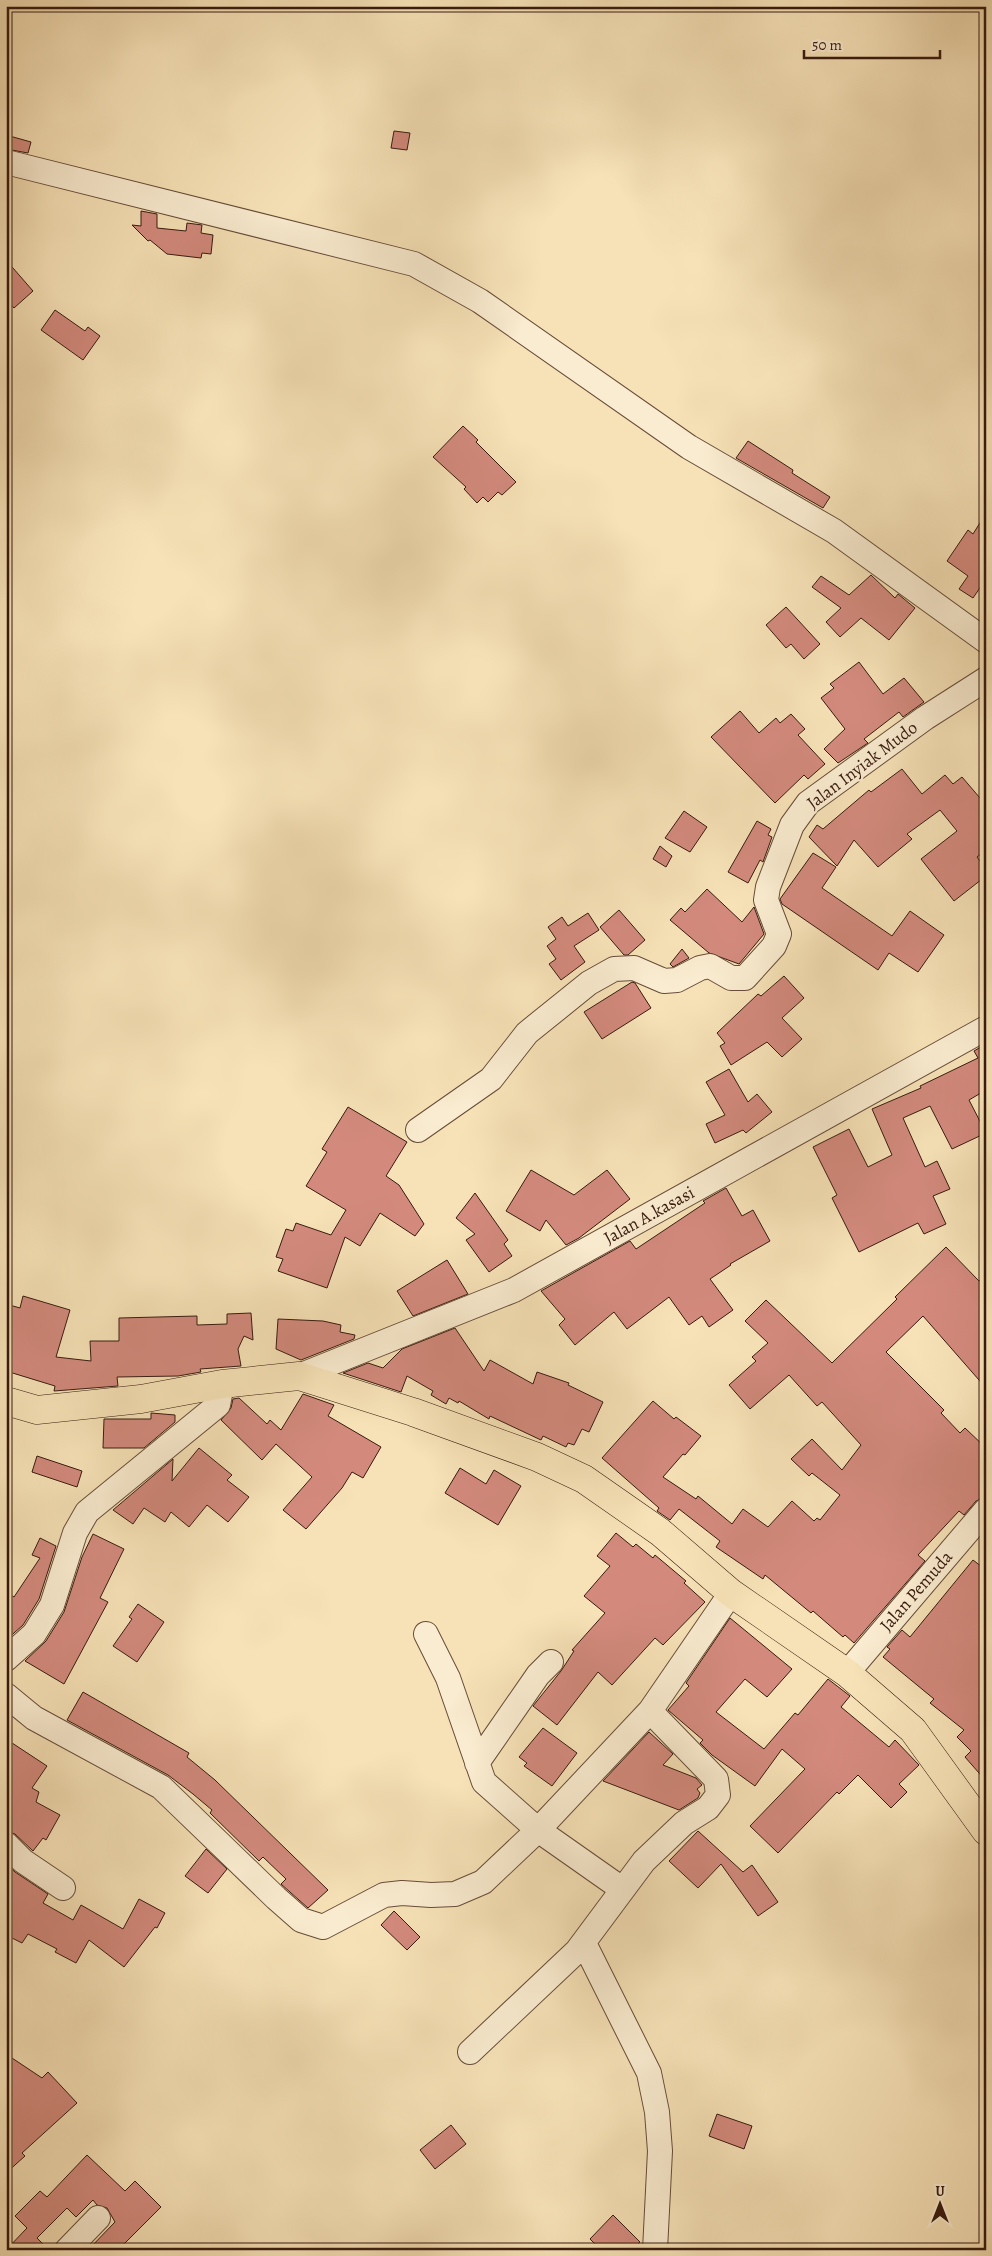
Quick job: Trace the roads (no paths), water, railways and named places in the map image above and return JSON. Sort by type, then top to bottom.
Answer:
[{"type":"main road","points":[[6,1401],[36,1410],[141,1399],[222,1384],[299,1376],[413,1412],[537,1458],[584,1479],[660,1532],[731,1593],[847,1672],[913,1730],[986,1831]]},
{"type":"street","points":[[6,162],[414,264],[480,301],[689,447],[834,531],[986,641]]},
{"type":"street","name":"Jalan Inyiak Mudo","points":[[418,1130],[491,1079],[527,1033],[589,983],[614,969],[634,968],[664,981],[677,980],[700,968],[710,966],[731,978],[745,978],[774,946],[779,934],[766,900],[768,887],[792,825],[808,803],[925,718],[986,679]]},
{"type":"street","name":"Jalan A.kasasi","points":[[299,1376],[514,1290],[986,1028]]},
{"type":"street","points":[[6,1659],[34,1634],[52,1605],[75,1533],[87,1512],[218,1405],[222,1384]]},
{"type":"street","name":"Jalan Pemuda","points":[[847,1672],[986,1510]]},
{"type":"street","points":[[6,1695],[34,1718],[161,1787],[228,1853],[301,1920],[323,1927],[384,1895],[402,1893],[455,1894],[488,1877],[538,1830],[650,1711],[731,1593]]},
{"type":"street","points":[[426,1634],[448,1678],[484,1782],[538,1830],[622,1889]]},
{"type":"street","points":[[477,1763],[538,1675],[551,1662]]},
{"type":"street","points":[[470,2052],[576,1951],[622,1889],[660,1846],[684,1823],[708,1808],[718,1794],[716,1780],[650,1711]]},
{"type":"street","points":[[6,1844],[23,1861],[63,1888]]},
{"type":"street","points":[[576,1951],[649,2073],[657,2112],[660,2151],[655,2250]]},
{"type":"street","points":[[67,2250],[98,2218]]}]
